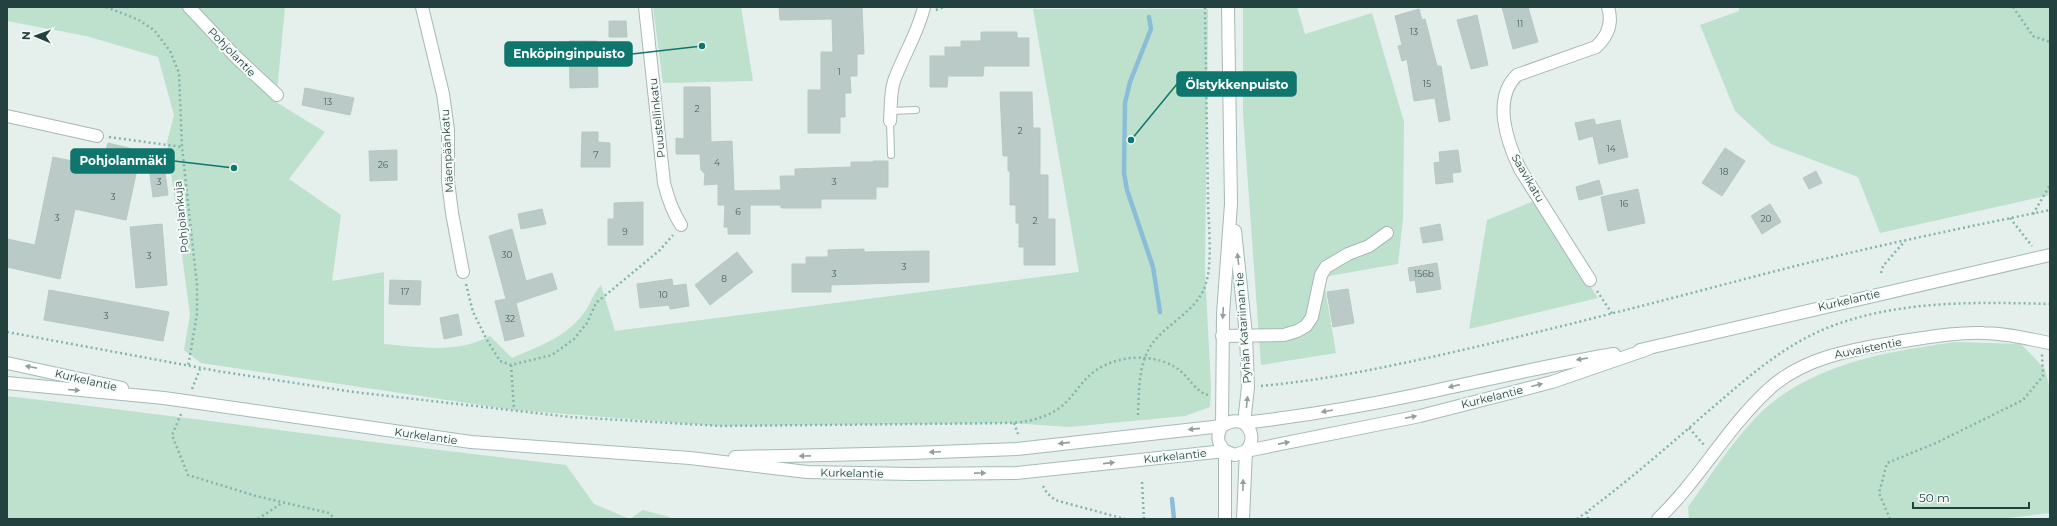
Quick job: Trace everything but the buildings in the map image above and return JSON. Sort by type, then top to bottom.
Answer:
[{"type":"street","name":"Pohjolantie","points":[[189,7],[236,57],[277,95]]},
{"type":"street","name":"Mäenpäänkatu","points":[[422,7],[443,94],[448,130],[448,181],[452,213],[463,272]]},
{"type":"street","name":"Puustellinkatu","points":[[645,7],[664,183],[668,202],[681,224]]},
{"type":"street","points":[[890,116],[894,83],[924,7]]},
{"type":"street","name":"Pyhän Katariinan tie","points":[[1225,519],[1225,451],[1220,446],[1218,439],[1222,426],[1222,336],[1231,204],[1228,7]]},
{"type":"street","name":"Saavikatu","points":[[1590,280],[1520,169],[1513,154],[1508,136],[1504,102],[1510,82],[1517,75],[1588,51],[1599,44],[1609,30],[1608,7]]},
{"type":"street","points":[[7,116],[97,136]]},
{"type":"street","name":"Pyhän Katariinan tie","points":[[1231,204],[1246,335],[1248,387],[1244,423],[1250,430],[1252,436],[1251,443],[1246,451],[1243,519]]},
{"type":"street","points":[[1222,336],[1284,335],[1297,331],[1306,326],[1312,317],[1321,275],[1326,267],[1348,254],[1370,246],[1388,233]]},
{"type":"street","name":"Kurkelantie","points":[[690,458],[911,453],[1017,448],[1222,426],[1229,422],[1238,421],[1244,423],[1311,414],[1392,399],[1551,364],[1648,348],[1866,296],[2050,255]]},
{"type":"street","name":"Auvaistentie","points":[[1658,519],[1685,490],[1741,418],[1768,389],[1783,378],[1816,360],[1851,350],[1955,334],[1985,333],[2046,342]]},
{"type":"street","name":"Kurkelantie","points":[[7,363],[186,402],[471,442],[690,458],[807,472],[911,474],[1009,473],[1225,451],[1235,455],[1246,451],[1420,416],[1552,382],[1648,348]]},
{"type":"street","name":"Kurkelantie","points":[[7,383],[164,398]]},
{"type":"lane","points":[[891,155],[890,116],[916,110]]},
{"type":"path","name":"Pohjolankuja","points":[[106,7],[137,19],[154,30],[170,51],[179,73],[182,147],[197,285],[197,314],[188,367]]},
{"type":"path","points":[[1138,414],[1139,385],[1144,358],[1151,345],[1191,306],[1206,284],[1209,253],[1205,7]]},
{"type":"path","points":[[2013,7],[2033,36],[2050,42]]},
{"type":"path","points":[[97,136],[182,147]]},
{"type":"path","points":[[2033,214],[2050,185]]},
{"type":"path","points":[[1248,387],[1320,380],[1379,370],[1613,315],[1774,272],[1905,240],[2050,210]]},
{"type":"path","points":[[2010,218],[2032,247]]},
{"type":"path","points":[[463,272],[473,312],[500,361],[511,365],[552,355],[574,339],[587,323],[596,303],[660,250],[681,224]]},
{"type":"path","points":[[1881,273],[1883,266],[1905,240]]},
{"type":"path","points":[[1590,280],[1613,315]]},
{"type":"path","points":[[7,332],[188,367],[354,392],[570,417],[721,426],[1014,423],[1038,420],[1059,408],[1072,396],[1090,375],[1103,367],[1124,359],[1157,359],[1182,370],[1196,390],[1206,396],[1223,387]]},
{"type":"path","points":[[1890,519],[1879,493],[1887,463],[1936,443],[2023,400],[2043,376],[2046,342]]},
{"type":"path","points":[[511,365],[514,410]]},
{"type":"path","points":[[200,369],[172,435],[188,475],[256,496],[330,513],[335,519]]},
{"type":"path","points":[[1014,423],[1018,434]]},
{"type":"path","points":[[1689,428],[1713,454]]},
{"type":"path","points":[[1142,482],[1144,519]]},
{"type":"path","points":[[1043,486],[1047,493],[1055,500],[1125,519]]},
{"type":"path","points":[[258,519],[283,502]]},
{"type":"path","points":[[1587,511],[1588,519]]},
{"type":"green space","points":[[7,7],[285,7],[276,102],[325,132],[289,179],[341,215],[332,281],[384,272],[384,344],[438,348],[465,345],[477,342],[490,336],[512,358],[542,345],[568,329],[586,311],[601,285],[615,331],[1079,272],[1033,9],[1208,9],[1205,271],[1211,387],[1210,407],[1185,416],[1069,427],[1014,423],[721,426],[514,410],[201,363],[184,350],[190,315],[167,142],[174,115],[158,57],[86,36],[7,21]]},
{"type":"green space","points":[[653,7],[741,7],[753,81],[663,83]]},
{"type":"green space","points":[[1243,7],[1297,7],[1305,34],[1372,13],[1404,122],[1403,219],[1398,264],[1323,277],[1336,353],[1261,365],[1243,114]]},
{"type":"green space","points":[[1739,7],[2050,7],[2050,195],[1880,233],[1858,177],[1771,144],[1735,111],[1700,25],[1739,11]]},
{"type":"green space","points":[[1534,201],[1598,298],[1469,329],[1487,220]]},
{"type":"green space","points":[[1956,342],[2021,344],[2045,369],[2050,390],[2050,513],[1999,519],[1689,519],[1688,507],[1736,440],[1769,405],[1790,390],[1811,378],[1858,361],[1906,350]]},
{"type":"green space","points":[[7,396],[566,465],[594,504],[630,519],[7,519]]},
{"type":"green space","points":[[643,510],[669,517],[672,519],[630,519]]},
{"type":"waterway","points":[[1149,17],[1151,29],[1130,82],[1125,103],[1124,173],[1127,190],[1153,267],[1160,312]]},
{"type":"waterway","points":[[1172,499],[1174,519]]},
{"type":"place","name":"Enköpinginpuisto","points":[[702,46]]},
{"type":"place","name":"Ölstykkenpuisto","points":[[1131,140]]},
{"type":"place","name":"Pohjolanmäki","points":[[234,168]]}]
